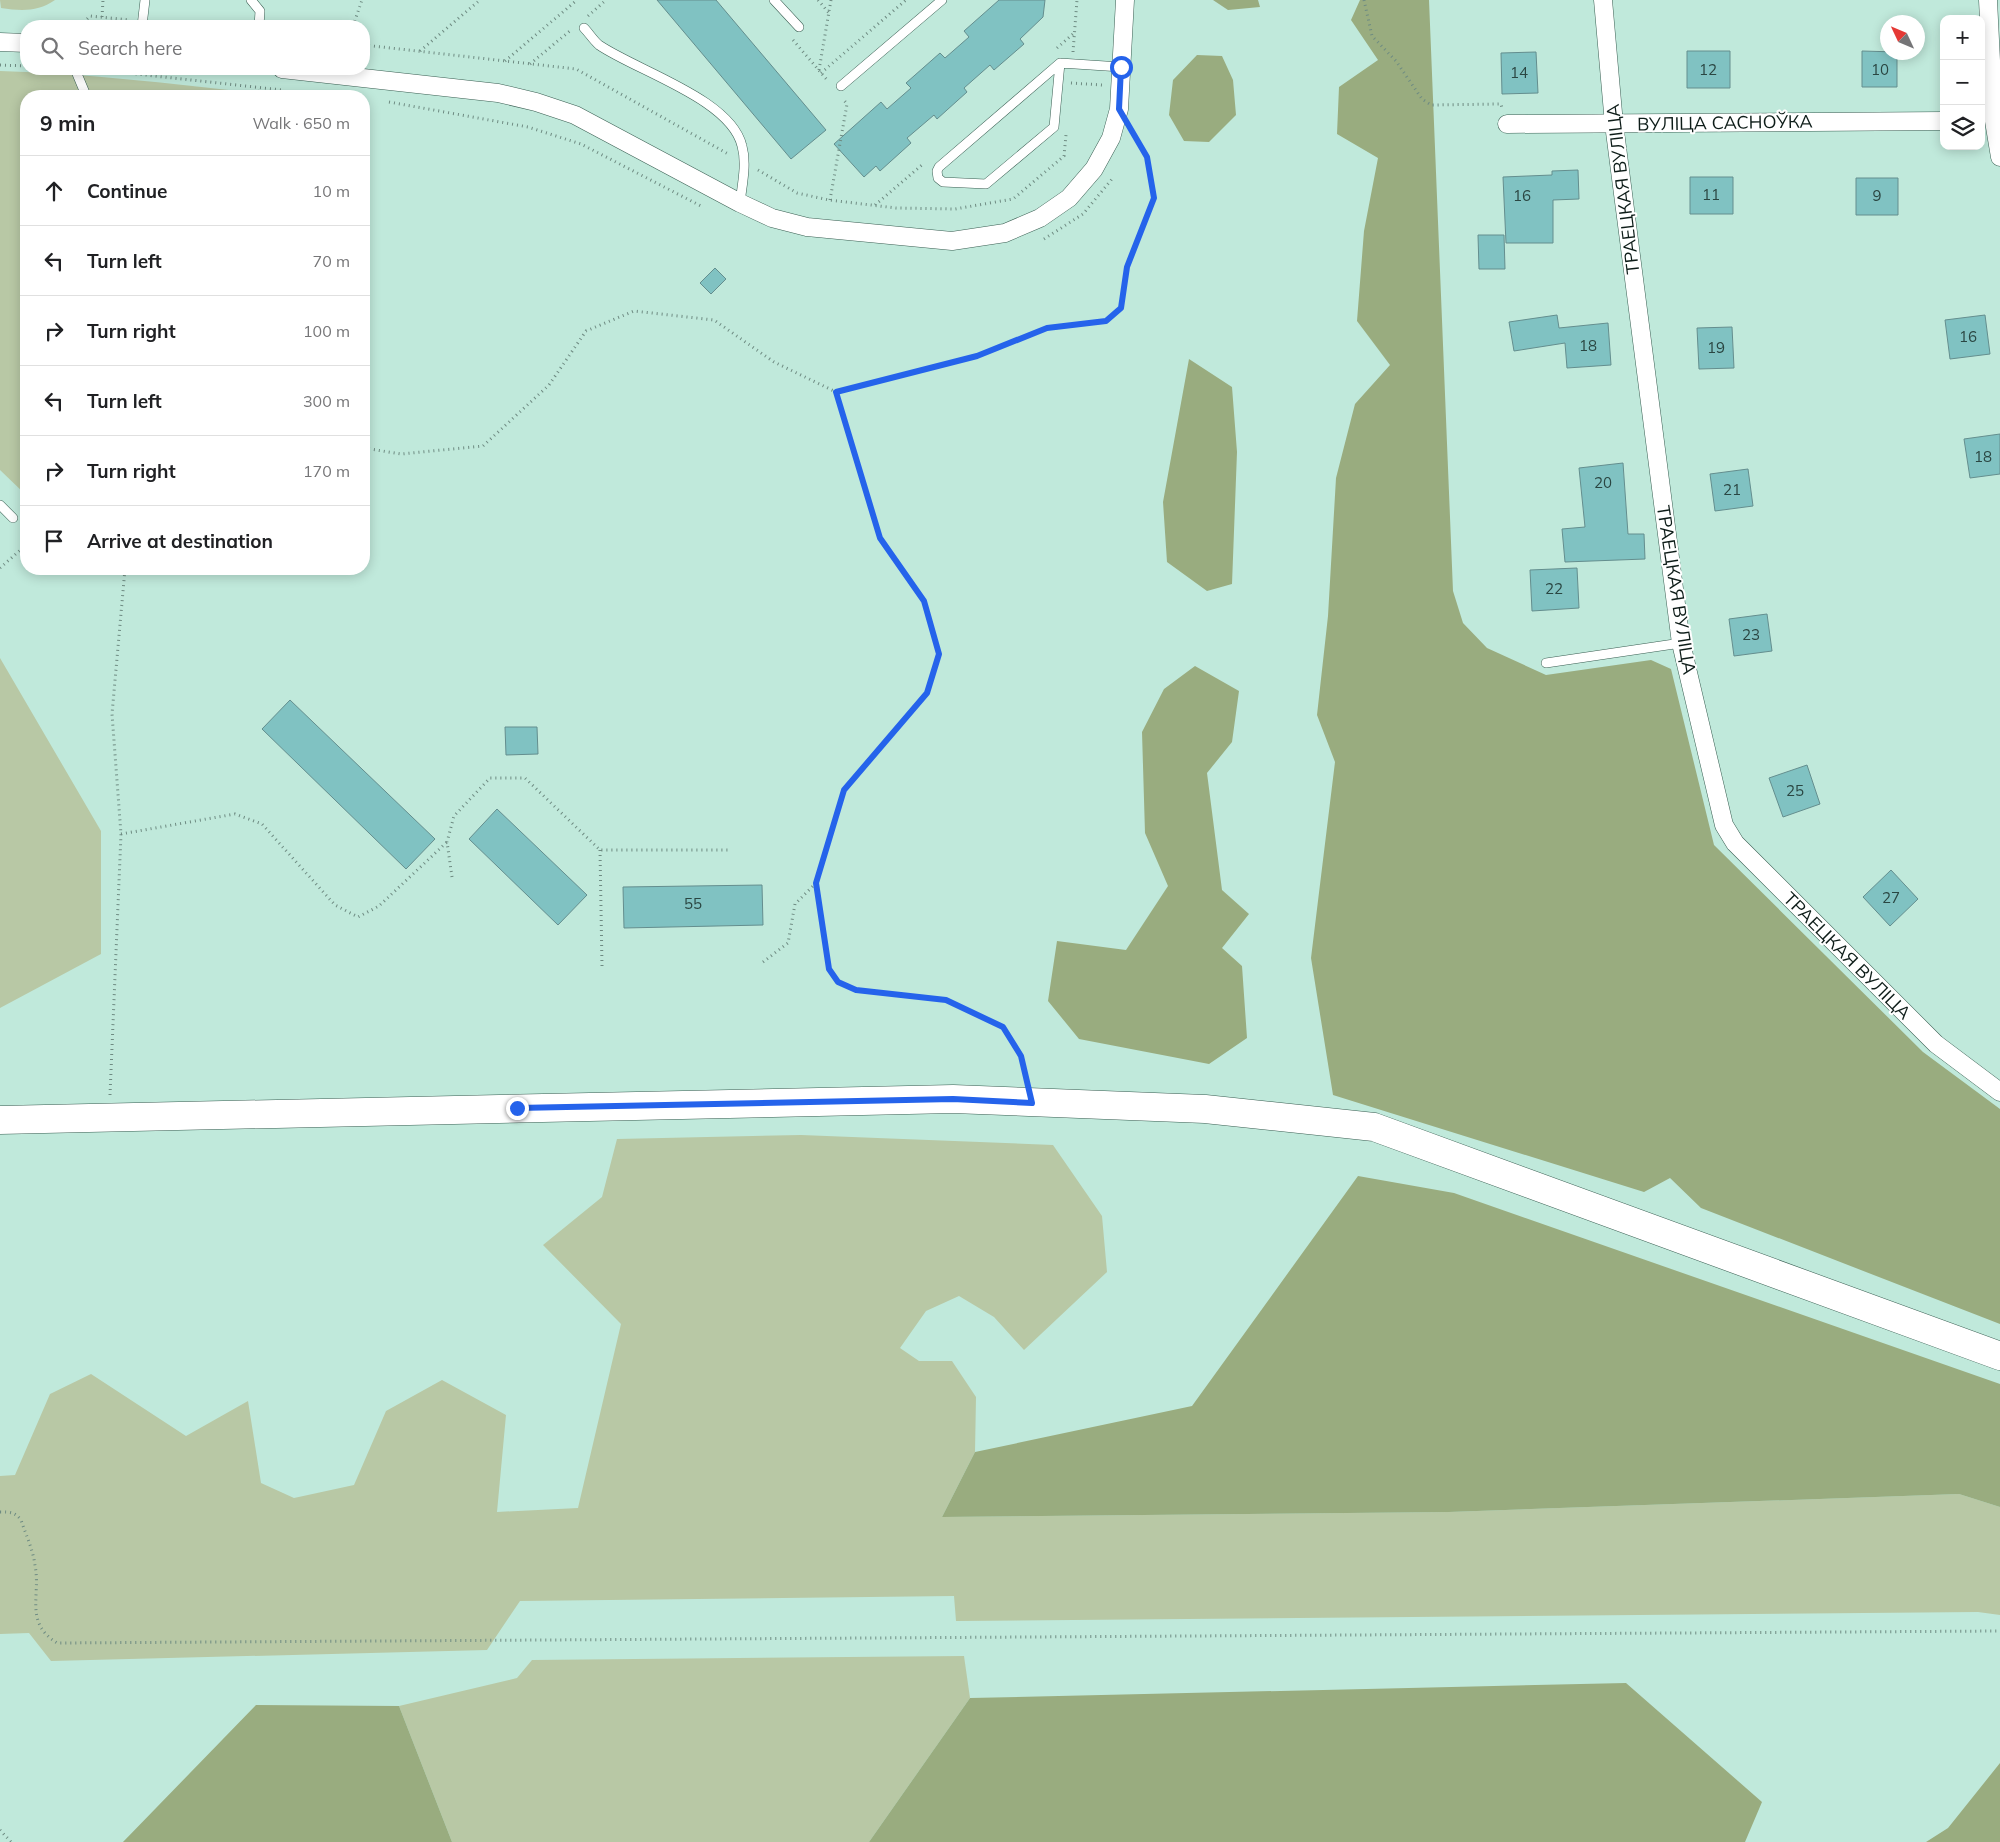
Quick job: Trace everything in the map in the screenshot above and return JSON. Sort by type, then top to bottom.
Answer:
[{"type":"main road","points":[[0,1120],[943,1099],[1205,1109],[1374,1127],[2000,1356]]},
{"type":"street","points":[[336,75],[498,93],[536,102],[576,115],[740,203],[772,218],[807,228],[952,241],[1005,233],[1040,218],[1069,198],[1094,169],[1111,138],[1119,109],[1125,0]]},
{"type":"street","name":"ТРАЕЦКАЯ ВУЛІЦА","points":[[1603,0],[1614,124],[1681,643],[1724,825],[1735,844],[1936,1044],[2000,1092]]},
{"type":"street","points":[[1988,0],[1992,121],[2000,157]]},
{"type":"street","points":[[0,42],[20,43]]},
{"type":"street","name":"ВУЛІЦА САСНОЎКА","points":[[1507,124],[1940,121]]},
{"type":"lane","points":[[143,20],[145,0]]},
{"type":"lane","points":[[251,0],[260,11],[259,20]]},
{"type":"lane","points":[[774,0],[798,27]]},
{"type":"lane","points":[[836,86],[942,0]]},
{"type":"lane","points":[[581,24],[598,44],[709,104],[734,128],[742,145],[744,162],[740,203]]},
{"type":"lane","points":[[1060,62],[1054,126],[986,184],[943,182],[938,178],[937,171],[939,167],[1060,62],[1121,67]]},
{"type":"lane","points":[[78,75],[84,90]]},
{"type":"lane","points":[[0,505],[13,518]]},
{"type":"lane","points":[[1546,663],[1681,643]]},
{"type":"path","points":[[102,17],[103,0]]},
{"type":"path","points":[[355,20],[362,0]]},
{"type":"path","points":[[420,52],[480,0]]},
{"type":"path","points":[[504,62],[577,0]]},
{"type":"path","points":[[530,64],[581,24],[606,0]]},
{"type":"path","points":[[818,0],[830,14]]},
{"type":"path","points":[[820,72],[831,0]]},
{"type":"path","points":[[820,72],[906,0]]},
{"type":"path","points":[[1070,92],[1077,0]]},
{"type":"path","points":[[1364,0],[1372,36],[1396,61],[1422,99],[1431,105],[1501,104],[1507,124]]},
{"type":"path","points":[[788,36],[820,72],[836,86]]},
{"type":"path","points":[[370,46],[576,69],[797,193],[830,200],[896,208],[955,208],[1013,199],[1064,156],[1067,128]]},
{"type":"path","points":[[0,65],[20,66]]},
{"type":"path","points":[[151,75],[286,90]]},
{"type":"path","points":[[830,200],[847,104],[842,98]]},
{"type":"path","points":[[386,101],[528,126],[581,144],[704,207]]},
{"type":"path","points":[[370,449],[401,454],[483,446],[549,385],[586,331],[634,311],[714,320],[774,362],[836,392],[977,356],[1047,328],[1106,321],[1121,308],[1127,267],[1154,198],[1147,157],[1119,109]]},
{"type":"path","points":[[1132,139],[1135,126]]},
{"type":"path","points":[[1036,242],[1051,236],[1083,214],[1114,176]]},
{"type":"path","points":[[836,392],[880,538],[924,601],[939,654],[927,693],[844,790],[816,883],[829,969],[838,982],[856,990],[946,1000],[1003,1027],[1021,1056],[1032,1103]]},
{"type":"path","points":[[0,568],[20,550]]},
{"type":"path","points":[[109,1118],[121,834],[112,714],[124,575]]},
{"type":"path","points":[[452,877],[447,842],[454,816],[490,778],[525,778],[600,850],[730,850]]},
{"type":"path","points":[[121,834],[235,814],[262,824],[335,905],[358,917],[379,906],[447,842]]},
{"type":"path","points":[[600,850],[602,966]]},
{"type":"path","points":[[763,962],[788,943],[795,904],[816,883]]},
{"type":"path","points":[[0,1512],[17,1514],[21,1520],[35,1565],[37,1621],[45,1635],[57,1643],[2000,1631]]},
{"type":"path","points":[[0,1830],[11,1842]]},
{"type":"green space","points":[[0,0],[55,0],[36,9],[15,10],[1,8]]},
{"type":"green space","points":[[1213,0],[1258,0],[1260,7],[1228,10]]},
{"type":"green space","points":[[1360,0],[1429,0],[1453,591],[1463,623],[1487,648],[1546,675],[1651,660],[1671,669],[1714,845],[1923,1052],[2000,1109],[2000,1324],[1701,1208],[1670,1178],[1644,1192],[1333,1095],[1311,958],[1335,762],[1317,715],[1328,616],[1336,478],[1355,404],[1390,365],[1357,321],[1364,231],[1378,158],[1337,134],[1339,87],[1378,60],[1351,20]]},
{"type":"green space","points":[[1197,55],[1222,56],[1233,80],[1236,115],[1209,142],[1184,141],[1169,115],[1173,80]]},
{"type":"green space","points":[[0,71],[20,72],[20,75],[96,76],[227,90],[20,90],[20,489],[0,470]]},
{"type":"green space","points":[[1189,359],[1232,387],[1237,452],[1232,584],[1207,591],[1167,562],[1163,502]]},
{"type":"green space","points":[[0,658],[101,831],[101,954],[0,1008]]},
{"type":"green space","points":[[1195,666],[1239,691],[1232,742],[1207,773],[1222,890],[1249,914],[1222,948],[1242,966],[1247,1038],[1209,1064],[1079,1039],[1048,1001],[1057,941],[1126,950],[1168,886],[1145,833],[1142,732],[1164,689]]},
{"type":"green space","points":[[801,1135],[1053,1145],[1102,1216],[1107,1272],[1024,1350],[994,1317],[959,1296],[926,1311],[900,1348],[919,1361],[952,1361],[976,1397],[975,1452],[942,1517],[1449,1512],[1959,1494],[2000,1507],[2000,1615],[1978,1612],[956,1621],[954,1596],[520,1601],[487,1650],[51,1661],[29,1633],[0,1634],[0,1476],[15,1475],[50,1394],[91,1374],[186,1436],[248,1401],[261,1483],[294,1498],[354,1485],[386,1411],[442,1380],[506,1415],[497,1512],[578,1508],[621,1324],[543,1245],[602,1197],[617,1139]]},
{"type":"green space","points":[[1358,1176],[1454,1193],[2000,1384],[2000,1507],[1959,1494],[1449,1512],[942,1517],[975,1452],[1192,1406]]},
{"type":"green space","points":[[964,1656],[970,1698],[869,1842],[452,1842],[399,1706],[517,1678],[532,1660]]},
{"type":"green space","points":[[1626,1683],[1762,1802],[1745,1842],[869,1842],[970,1698]]},
{"type":"green space","points":[[256,1705],[399,1706],[452,1842],[123,1842]]},
{"type":"green space","points":[[2000,1763],[2000,1842],[1926,1842],[1948,1828]]},
{"type":"building","points":[[657,0],[716,0],[826,130],[791,159]]},
{"type":"building","points":[[999,0],[1045,0],[1043,17],[1020,39],[1024,44],[994,70],[990,65],[964,88],[967,92],[937,119],[934,115],[907,138],[911,143],[880,171],[876,166],[864,177],[834,144],[881,102],[887,109],[911,88],[906,83],[940,53],[945,58],[969,37],[964,31]]},
{"type":"building","points":[[1687,51],[1730,51],[1730,88],[1687,88]]},
{"type":"building","points":[[1862,51],[1880,52],[1880,60],[1897,60],[1897,87],[1862,87]]},
{"type":"building","points":[[1536,52],[1538,93],[1502,94],[1501,53]]},
{"type":"building","points":[[1578,170],[1579,199],[1553,200],[1553,243],[1506,243],[1503,177],[1552,175],[1552,171]]},
{"type":"building","points":[[1690,177],[1733,177],[1733,214],[1690,214]]},
{"type":"building","points":[[1856,178],[1898,178],[1898,215],[1856,215]]},
{"type":"building","points":[[1478,235],[1504,235],[1505,269],[1479,269]]},
{"type":"building","points":[[715,268],[726,279],[711,294],[700,283]]},
{"type":"building","points":[[1557,315],[1559,328],[1608,323],[1611,365],[1567,368],[1565,343],[1514,351],[1509,322]]},
{"type":"building","points":[[1985,315],[1990,354],[1950,359],[1945,320]]},
{"type":"building","points":[[1732,327],[1734,368],[1699,369],[1697,328]]},
{"type":"building","points":[[2000,434],[2000,474],[1970,478],[1964,439]]},
{"type":"building","points":[[1623,463],[1628,534],[1644,534],[1645,559],[1565,562],[1562,529],[1585,527],[1579,468]]},
{"type":"building","points":[[1748,469],[1753,506],[1715,511],[1710,474]]},
{"type":"building","points":[[1577,568],[1579,608],[1532,611],[1530,570]]},
{"type":"building","points":[[1767,614],[1772,651],[1734,656],[1729,619]]},
{"type":"building","points":[[290,700],[435,839],[406,869],[262,729]]},
{"type":"building","points":[[505,727],[537,727],[538,754],[506,755]]},
{"type":"building","points":[[1807,765],[1820,804],[1783,817],[1769,778]]},
{"type":"building","points":[[497,809],[587,895],[558,925],[469,839]]},
{"type":"building","points":[[1891,870],[1918,899],[1890,926],[1863,897]]},
{"type":"building","points":[[762,885],[763,925],[624,928],[623,887]]},
{"type":"route","points":[[517,1108],[953,1099],[1032,1103],[1021,1056],[1003,1027],[946,1000],[856,990],[838,982],[829,969],[816,883],[844,790],[927,693],[939,654],[924,601],[880,538],[836,392],[977,356],[1047,328],[1106,321],[1121,308],[1127,267],[1154,198],[1147,157],[1119,109],[1121,67]]}]
